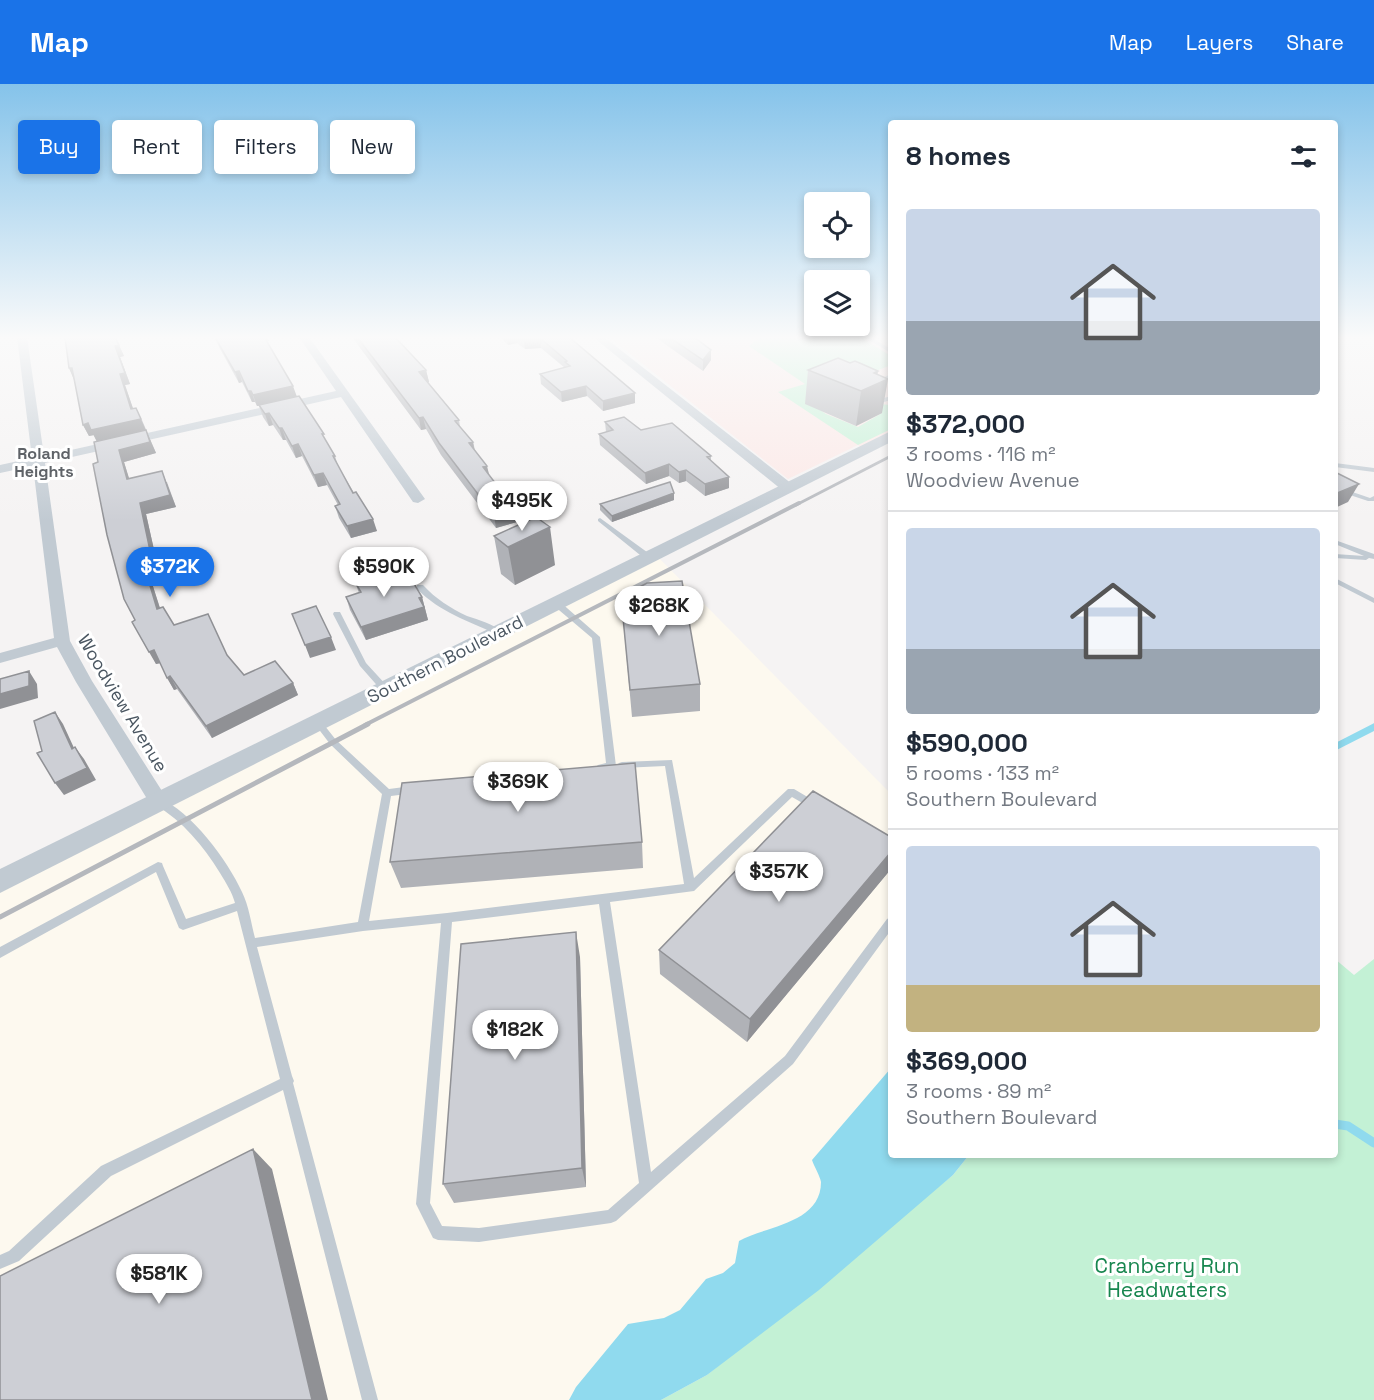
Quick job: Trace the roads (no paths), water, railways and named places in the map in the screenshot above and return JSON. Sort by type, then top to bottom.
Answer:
[{"type":"street","name":"Woodview Avenue","points":[[30,398],[62,641],[84,682],[159,802]]},
{"type":"street","points":[[0,469],[319,398]]},
{"type":"street","points":[[347,398],[418,499]]},
{"type":"street","points":[[675,398],[787,487]]},
{"type":"street","name":"Southern Boulevard","points":[[0,882],[888,437]]},
{"type":"street","points":[[0,658],[62,641]]},
{"type":"lane","points":[[1338,465],[1374,470]]},
{"type":"lane","points":[[1338,489],[1370,500],[1374,498]]},
{"type":"lane","points":[[600,520],[648,557]]},
{"type":"lane","points":[[1338,543],[1374,558]]},
{"type":"lane","points":[[1338,556],[1374,558]]},
{"type":"lane","points":[[1338,582],[1374,601]]},
{"type":"lane","points":[[420,587],[434,603],[448,612],[499,632]]},
{"type":"lane","points":[[556,603],[596,637],[611,766]]},
{"type":"lane","points":[[337,614],[363,664],[385,689]]},
{"type":"lane","points":[[318,723],[333,742],[387,793]]},
{"type":"lane","points":[[588,769],[669,762],[690,888]]},
{"type":"lane","points":[[387,793],[424,788]]},
{"type":"lane","points":[[251,943],[363,926],[690,888],[791,792],[820,808]]},
{"type":"lane","points":[[363,926],[387,793]]},
{"type":"lane","points":[[159,802],[174,810],[192,829],[226,873],[238,894],[370,1400]]},
{"type":"lane","points":[[0,953],[158,866],[183,925],[241,905]]},
{"type":"lane","points":[[604,898],[646,1184]]},
{"type":"lane","points":[[447,918],[423,1204],[438,1233],[479,1235],[611,1216],[789,1060],[888,926]]},
{"type":"lane","points":[[0,1262],[14,1256],[106,1171],[288,1081]]},
{"type":"water","points":[[888,1071],[888,1158],[967,1158],[953,1175],[819,1290],[707,1375],[661,1400],[569,1400],[576,1387],[628,1324],[664,1318],[680,1310],[706,1279],[723,1273],[735,1263],[739,1241],[790,1222],[812,1207],[819,1196],[821,1182],[812,1160]]},
{"type":"waterway","points":[[1338,745],[1374,727]]},
{"type":"waterway","points":[[1338,1124],[1348,1126],[1374,1143]]},
{"type":"railway","points":[[796,505],[888,458]]},
{"type":"railway","points":[[365,725],[799,503]]},
{"type":"railway","points":[[0,917],[368,724]]},
{"type":"district","name":"Roland Heights","points":[[44,462]]},
{"type":"park label","name":"Cranberry Run Headwaters","points":[[1167,1277]]}]
